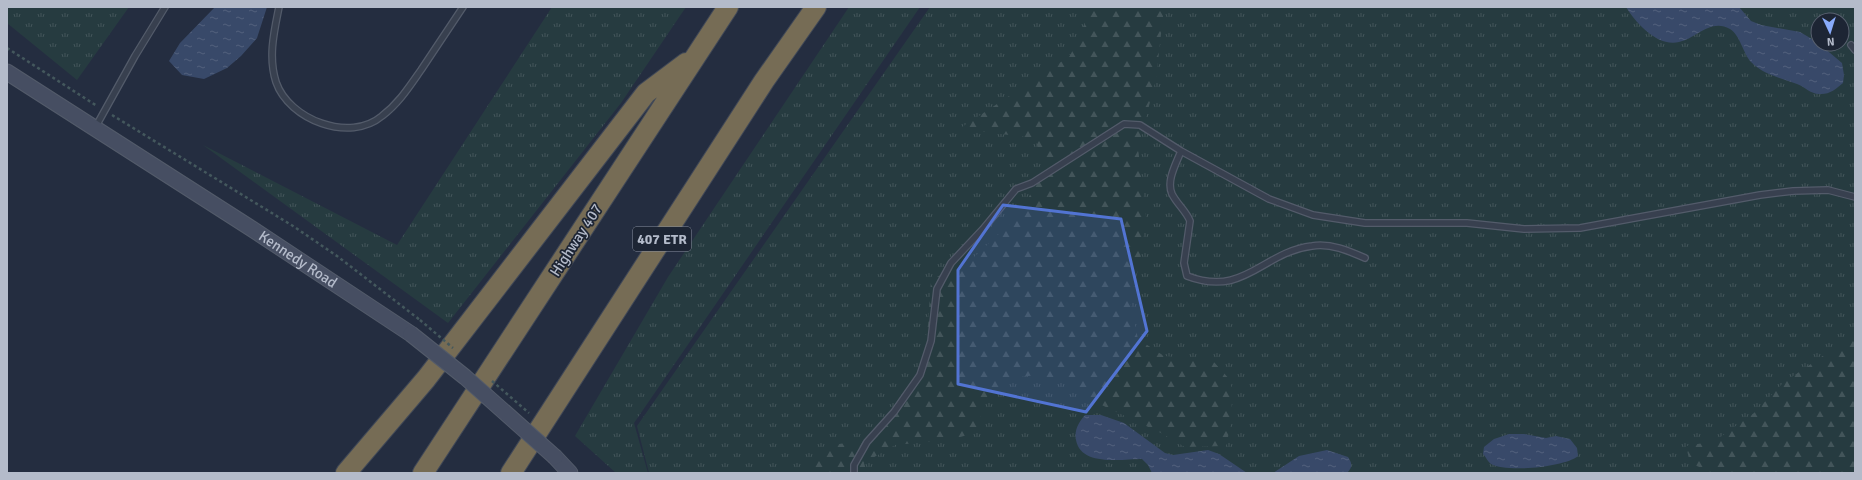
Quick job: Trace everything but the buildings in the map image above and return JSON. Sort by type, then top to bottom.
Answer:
[{"type":"highway","name":"Highway 407","points":[[423,473],[728,7]]},
{"type":"highway","name":"407 ETR","points":[[511,473],[764,81],[816,7]]},
{"type":"highway","points":[[346,473],[426,379],[646,93],[697,55]]},
{"type":"main road","name":"Kennedy Road","points":[[7,72],[411,334],[465,377],[555,457],[570,473]]},
{"type":"lane","points":[[95,128],[165,7]]},
{"type":"lane","points":[[278,7],[273,42],[272,65],[277,84],[284,96],[297,110],[330,127],[346,128],[363,126],[381,118],[398,102],[464,7]]},
{"type":"lane","points":[[1851,45],[1855,50]]},
{"type":"lane","points":[[854,473],[854,465],[867,442],[894,412],[920,375],[931,341],[938,289],[951,263],[983,229],[1016,189],[1032,183],[1124,124],[1140,125],[1181,151],[1269,199],[1313,215],[1365,223],[1467,223],[1524,228],[1580,228],[1760,195],[1793,191],[1828,190],[1855,197]]},
{"type":"lane","points":[[1181,151],[1170,180],[1170,187],[1172,194],[1190,221],[1184,264],[1187,276],[1201,282],[1229,282],[1250,273],[1289,251],[1313,246],[1331,246],[1365,258]]},
{"type":"path","points":[[7,48],[86,100],[105,110],[337,256],[420,320]]},
{"type":"highlighted area","points":[[1003,205],[1121,219],[1147,331],[1086,412],[958,384],[958,270]]},
{"type":"green space","points":[[7,7],[129,7],[77,80],[7,23]]},
{"type":"green space","points":[[552,7],[686,7],[621,103],[448,323],[203,145],[397,245]]},
{"type":"green space","points":[[849,7],[920,7],[634,423],[648,473],[616,473],[575,436],[668,277]]},
{"type":"green space","points":[[930,7],[1855,7],[1855,473],[649,473],[637,426]]},
{"type":"green space","points":[[1092,7],[1164,7],[1156,79],[1138,148],[1146,217],[1140,262],[1130,301],[1138,339],[1164,356],[1213,361],[1231,381],[1232,419],[1226,446],[1185,447],[1161,433],[1091,400],[1063,381],[1038,375],[1010,378],[987,397],[975,433],[949,440],[895,445],[864,463],[867,473],[809,473],[817,448],[856,441],[882,425],[920,368],[928,325],[931,280],[972,259],[1020,214],[1044,168],[1035,138],[959,129],[1070,56]]},
{"type":"green space","points":[[1855,334],[1855,473],[1713,473],[1690,463],[1686,446],[1715,441],[1754,413],[1783,383]]},
{"type":"water","points":[[215,7],[267,7],[257,38],[241,56],[227,68],[204,79],[182,75],[169,61],[180,43]]},
{"type":"water","points":[[1626,7],[1739,7],[1751,21],[1761,25],[1800,32],[1810,38],[1810,52],[1829,52],[1842,63],[1844,75],[1843,83],[1829,93],[1816,94],[1797,84],[1767,73],[1751,62],[1736,35],[1730,29],[1723,26],[1710,27],[1685,40],[1671,43],[1655,37],[1635,20]]},
{"type":"water","points":[[1085,415],[1101,415],[1124,423],[1165,453],[1173,455],[1208,450],[1219,454],[1247,473],[1152,473],[1148,465],[1142,459],[1104,460],[1094,458],[1079,449],[1076,440],[1078,426]]},
{"type":"water","points":[[1509,434],[1524,434],[1546,438],[1556,436],[1570,439],[1577,448],[1578,456],[1561,463],[1536,468],[1510,468],[1499,467],[1491,464],[1483,454],[1484,447],[1494,439]]},
{"type":"water","points":[[1327,450],[1348,457],[1351,465],[1347,473],[1273,473],[1299,456]]}]
